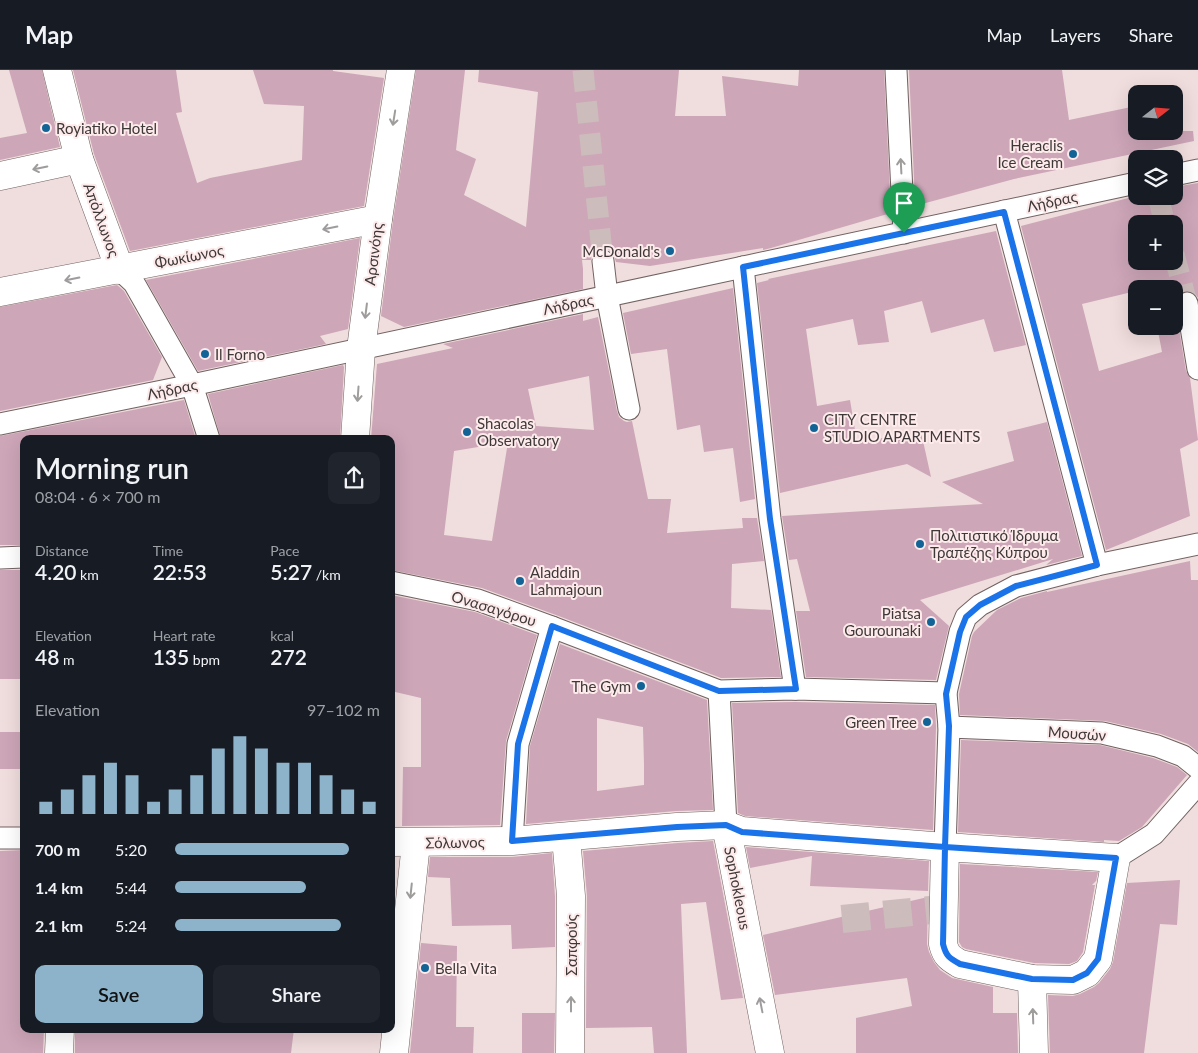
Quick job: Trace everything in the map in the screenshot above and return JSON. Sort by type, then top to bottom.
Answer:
[{"type":"street","name":"Απόλλωνος","points":[[57,70],[79,160],[120,270],[134,283],[192,385],[208,435]]},
{"type":"street","name":"Αρσινόης","points":[[355,435],[361,348],[377,223],[401,70]]},
{"type":"street","points":[[896,70],[904,233]]},
{"type":"street","points":[[0,176],[79,160]]},
{"type":"street","points":[[1183,173],[1198,170]]},
{"type":"street","name":"Λήδρας","points":[[0,424],[192,385],[1128,185]]},
{"type":"street","points":[[1004,212],[1097,565]]},
{"type":"street","name":"Φωκίωνος","points":[[0,292],[377,223]]},
{"type":"street","points":[[603,261],[607,296],[629,409]]},
{"type":"street","points":[[743,267],[770,519],[796,689]]},
{"type":"street","points":[[1187,303],[1198,369]]},
{"type":"street","points":[[1198,544],[1097,565],[1016,586],[980,605],[966,617],[960,632],[946,694],[949,726],[945,847],[937,909],[946,953],[960,964],[1032,979],[1073,980],[1087,973],[1098,959],[1116,858],[1154,834],[1198,784]]},
{"type":"street","points":[[0,558],[20,558]]},
{"type":"street","name":"Ονασαγόρου","points":[[395,583],[478,600],[552,626],[719,691],[796,689],[946,694]]},
{"type":"street","points":[[512,841],[518,744],[552,626]]},
{"type":"street","name":"Sophokleous","points":[[719,691],[726,825],[770,1053]]},
{"type":"street","name":"Μουσών","points":[[949,726],[1102,733],[1157,746],[1183,756],[1198,768]]},
{"type":"street","name":"Σόλωνος","points":[[404,842],[512,841],[677,827],[726,825],[742,832],[1116,858]]},
{"type":"street","name":"Σαπφούς","points":[[566,837],[571,896],[570,1053]]},
{"type":"street","points":[[0,838],[20,838]]},
{"type":"street","points":[[395,1032],[404,842]]},
{"type":"street","points":[[1032,979],[1034,1053]]},
{"type":"street","points":[[59,1053],[60,1033]]},
{"type":"street","points":[[394,1053],[395,1033]]},
{"type":"building","points":[[9,70],[42,70],[60,147],[0,160],[0,138],[27,133]]},
{"type":"building","points":[[73,70],[176,70],[182,112],[176,113],[197,183],[210,178],[302,160],[304,106],[264,104],[253,70],[333,70],[384,78],[364,206],[130,251],[94,154]]},
{"type":"building","points":[[416,70],[465,70],[456,150],[476,159],[464,195],[526,227],[538,92],[478,82],[479,70],[679,70],[675,116],[726,116],[722,76],[798,86],[799,70],[884,70],[891,213],[763,250],[763,248],[650,266],[616,262],[613,253],[608,249],[601,249],[595,251],[591,260],[582,260],[583,289],[404,327],[381,316],[393,221]]},
{"type":"building","points":[[909,70],[1062,70],[1069,120],[1128,108],[1128,140],[1183,140],[1183,131],[1193,131],[1194,141],[1151,150],[1128,150],[1128,155],[1014,179],[922,204],[915,200]]},
{"type":"building","points":[[1198,183],[1198,298],[1192,292],[1183,291],[1183,280],[1128,280],[1128,293],[1082,304],[1099,371],[1162,352],[1159,335],[1180,335],[1186,371],[1190,378],[1198,440],[1180,449],[1190,516],[1106,550],[1021,226],[1128,198],[1128,205],[1183,205],[1183,186]]},
{"type":"building","points":[[996,231],[1026,345],[994,352],[984,319],[931,333],[922,301],[884,311],[889,342],[858,345],[853,319],[806,329],[817,406],[850,400],[857,442],[921,432],[931,477],[907,464],[780,493],[757,283],[768,279]]},
{"type":"building","points":[[360,238],[348,329],[320,336],[326,344],[198,371],[146,280]]},
{"type":"building","points":[[117,285],[124,291],[162,357],[153,380],[0,411],[0,307]]},
{"type":"building","points":[[733,288],[755,499],[740,502],[733,448],[704,452],[700,425],[677,430],[667,349],[631,354],[623,313]]},
{"type":"building","points":[[583,314],[583,321],[598,317],[617,411],[619,417],[624,421],[632,421],[648,499],[671,499],[667,533],[743,528],[742,518],[757,518],[764,561],[732,564],[731,608],[771,610],[781,677],[721,678],[482,588],[395,571],[395,435],[371,435],[377,364],[453,348],[443,344]],"holes":[[[589,376],[594,430],[536,426],[528,389]],[[508,442],[492,541],[444,535],[454,451]]]},
{"type":"building","points":[[343,365],[344,367],[340,435],[220,435],[208,394]]},
{"type":"building","points":[[184,400],[195,435],[20,435],[20,545],[0,545],[0,436]]},
{"type":"building","points":[[1047,422],[1082,556],[1046,565],[1053,559],[920,600],[949,626],[936,680],[806,677],[796,611],[810,611],[797,559],[789,560],[782,516],[983,504],[942,482],[1014,461],[1007,432]]},
{"type":"building","points":[[1190,561],[1191,580],[1198,580],[1198,752],[1188,744],[1161,734],[1105,721],[960,715],[959,694],[972,636],[997,610],[1021,598],[1047,591]]},
{"type":"building","points":[[0,570],[20,570],[20,679],[0,679]]},
{"type":"building","points":[[395,596],[475,612],[537,635],[506,741],[500,825],[402,826],[403,767],[421,767],[421,698],[395,692]]},
{"type":"building","points":[[560,644],[707,700],[713,810],[676,811],[526,824],[530,746]],"holes":[[[597,718],[643,727],[644,785],[597,791]]]},
{"type":"building","points":[[795,702],[935,705],[933,830],[745,816],[738,813],[732,703]]},
{"type":"building","points":[[0,732],[20,732],[20,769],[0,769]]},
{"type":"building","points":[[961,740],[1100,745],[1153,758],[1177,767],[1187,775],[1142,827],[1119,841],[1104,840],[1104,842],[958,832]]},
{"type":"building","points":[[713,841],[743,998],[721,1000],[706,902],[681,904],[687,1053],[654,1053],[652,1027],[586,1028],[587,896],[583,851]]},
{"type":"building","points":[[746,847],[929,861],[928,891],[810,886],[812,856],[750,868]]},
{"type":"building","points":[[20,850],[20,1033],[44,1033],[43,1053],[0,1053],[0,851]]},
{"type":"building","points":[[552,853],[555,897],[555,947],[512,949],[511,925],[452,926],[450,878],[428,877],[430,857],[512,857]]},
{"type":"building","points":[[960,864],[1098,872],[1096,881],[1092,885],[1095,885],[1083,952],[1077,961],[1069,964],[1034,963],[962,947],[959,942]]},
{"type":"building","points":[[1180,880],[1177,925],[1160,924],[1144,1053],[1050,1053],[1048,995],[1073,996],[1080,994],[1099,983],[1110,969],[1113,962],[1127,883]]},
{"type":"building","points":[[928,897],[927,944],[934,962],[940,970],[952,978],[993,987],[993,1013],[1017,1013],[1018,1053],[856,1053],[856,1018],[912,1006],[907,978],[775,995],[763,935]]},
{"type":"building","points":[[421,943],[457,946],[456,1027],[474,1027],[473,1053],[410,1053]]},
{"type":"building","points":[[522,1013],[555,1013],[554,1053],[522,1053]]},
{"type":"building","points":[[75,1033],[294,1033],[291,1053],[75,1053]]},
{"type":"tunnel","points":[[583,70],[603,261]]},
{"type":"tunnel","points":[[1160,205],[1163,215]]},
{"type":"tunnel","points":[[1178,270],[1187,303]]},
{"type":"tunnel","points":[[842,919],[931,910]]},
{"type":"place","name":"Royiatiko Hotel","points":[[46,128]]},
{"type":"place","name":"Heraclis Ice Cream","points":[[1073,154]]},
{"type":"place","name":"McDonald's","points":[[670,251]]},
{"type":"place","name":"Il Forno","points":[[205,354]]},
{"type":"place","name":"CITY CENTRE STUDIO APARTMENTS","points":[[814,428]]},
{"type":"place","name":"Shacolas Observatory","points":[[467,432]]},
{"type":"place","name":"Πολιτιστικό Ίδρυμα Τραπέζης Κύπρου","points":[[920,544]]},
{"type":"place","name":"Aladdin Lahmajoun","points":[[520,581]]},
{"type":"place","name":"Piatsa Gourounaki","points":[[931,622]]},
{"type":"place","name":"The Gym","points":[[641,686]]},
{"type":"place","name":"Green Tree","points":[[927,722]]},
{"type":"place","name":"Bella Vita","points":[[425,968]]},
{"type":"route","points":[[904,233],[743,267],[770,519],[796,689],[719,691],[552,626],[518,744],[512,841],[677,827],[726,825],[742,832],[945,847],[943,944],[950,958],[960,964],[1032,979],[1073,980],[1087,973],[1098,959],[1116,858],[945,847],[949,726],[946,694],[960,632],[966,617],[980,605],[1016,586],[1097,565],[1004,212],[904,233]]}]
